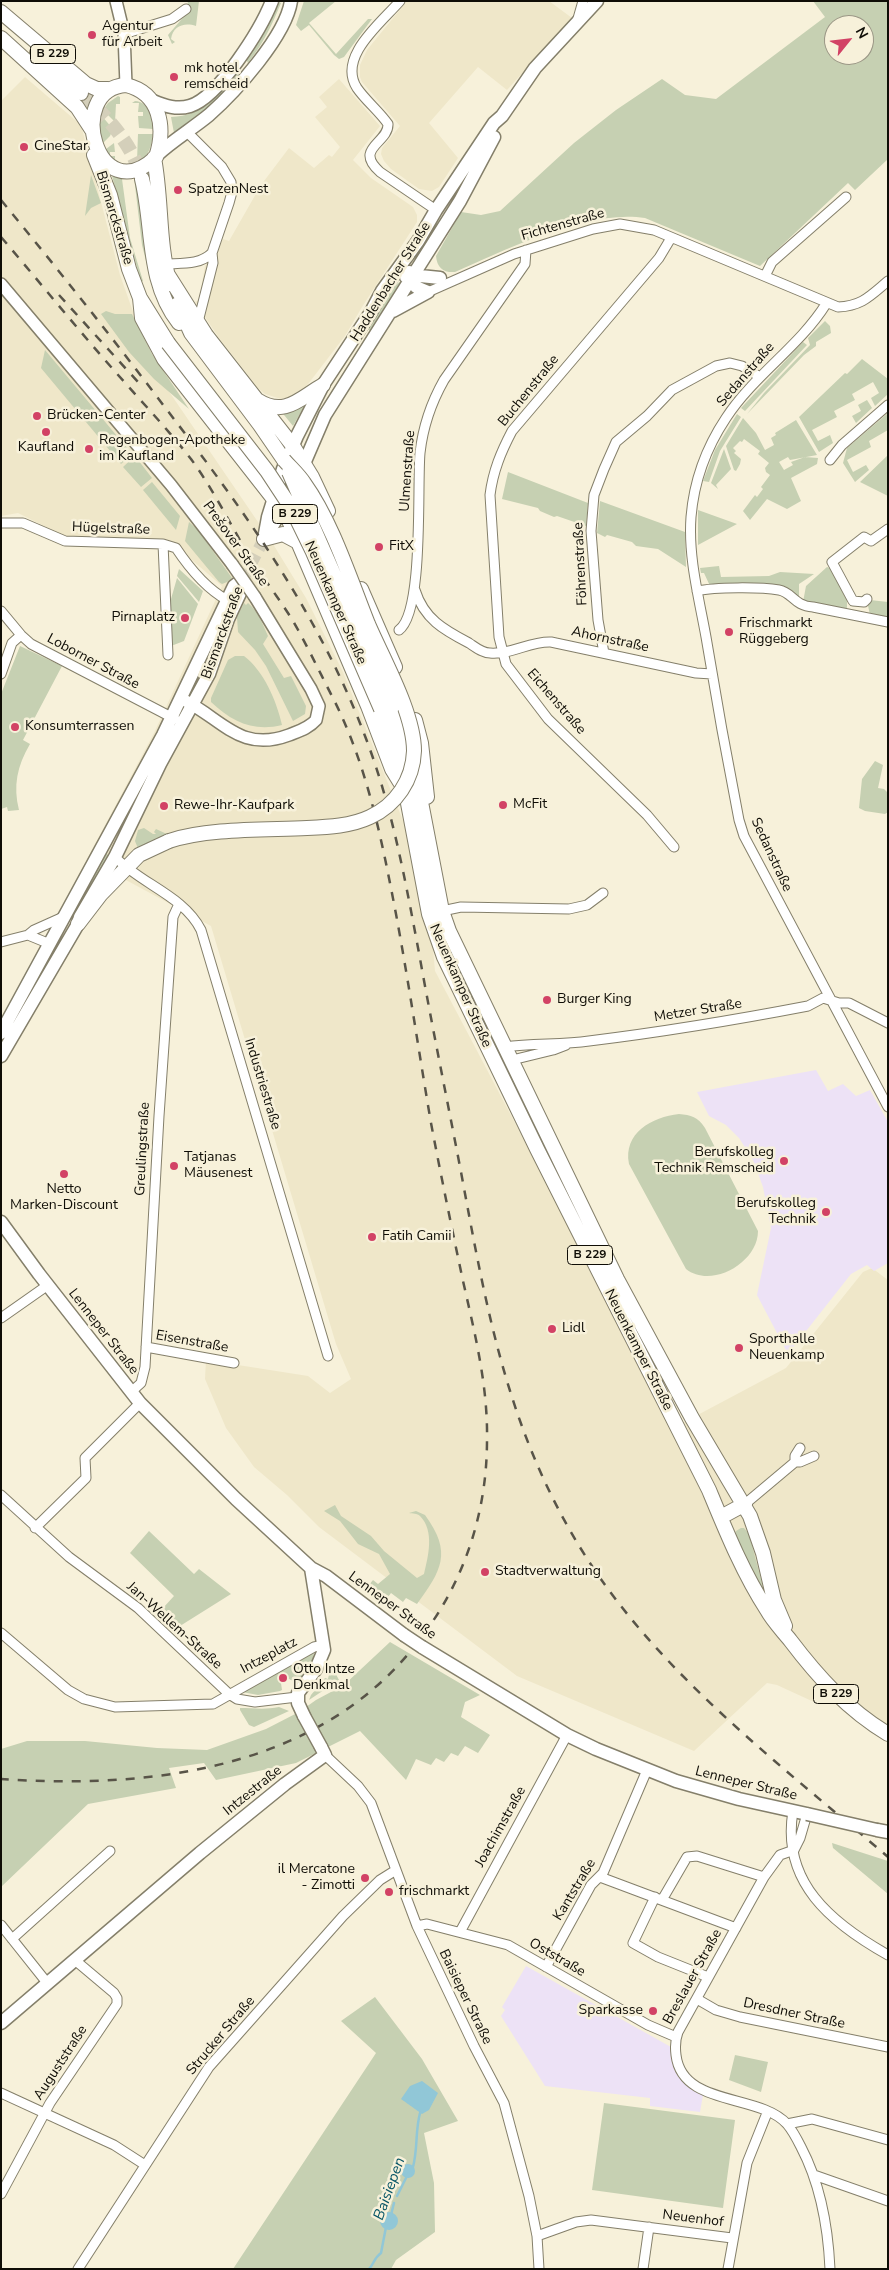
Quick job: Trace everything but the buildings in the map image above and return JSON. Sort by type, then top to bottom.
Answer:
[{"type":"main road","points":[[108,90],[116,86],[126,85],[143,91],[153,100],[167,107],[192,105],[206,96],[245,49],[272,1]]},
{"type":"main road","points":[[156,157],[218,107],[254,66],[276,34],[291,1]]},
{"type":"main road","name":"Haddenbacher Straße","points":[[292,446],[323,385],[371,312],[382,291],[416,244],[494,122],[502,116],[535,68],[597,1]]},
{"type":"main road","name":"B 229","points":[[1,12],[86,84],[97,89],[108,90]]},
{"type":"main road","points":[[1,19],[81,93]]},
{"type":"main road","name":"B 229","points":[[1,38],[72,102],[85,117],[104,161],[115,170],[133,171],[140,169],[156,157]]},
{"type":"main road","name":"B 229","points":[[93,134],[99,100],[108,90]]},
{"type":"main road","name":"B 229","points":[[153,100],[159,125],[156,157],[166,269]]},
{"type":"main road","name":"Haddenbacher Straße","points":[[304,464],[325,415],[460,201],[500,126],[502,116]]},
{"type":"main road","name":"Bismarckstraße","points":[[93,134],[94,155],[112,201],[129,269],[140,298]]},
{"type":"main road","points":[[460,201],[457,196],[457,187],[463,177],[463,170]]},
{"type":"main road","points":[[142,179],[156,273],[172,314],[178,323],[194,328]]},
{"type":"main road","points":[[436,210],[449,218]]},
{"type":"main road","points":[[416,244],[408,263],[411,277],[416,287],[428,292]]},
{"type":"main road","points":[[426,255],[432,268],[440,278]]},
{"type":"main road","name":"Neuenkamper Straße","points":[[166,269],[173,293],[194,328],[284,460],[415,771],[442,911],[449,931],[634,1312],[692,1418],[745,1504],[756,1528],[774,1600],[793,1644]]},
{"type":"main road","points":[[382,291],[399,279],[420,276],[440,278]]},
{"type":"main road","points":[[388,314],[402,304],[428,292]]},
{"type":"main road","name":"B 229","points":[[140,298],[142,318],[164,359],[279,505],[298,542],[368,706],[392,769],[406,793]]},
{"type":"main road","name":"Neuenkamper Straße","points":[[140,298],[168,343],[262,464],[292,508],[387,708],[435,934],[492,1058],[767,1611],[816,1673],[844,1702],[888,1734]]},
{"type":"main road","name":"B 229","points":[[194,328],[256,399],[292,446],[304,464],[332,521],[413,711],[421,743],[428,788],[426,821]]},
{"type":"main road","points":[[256,399],[276,407],[290,406],[323,385]]},
{"type":"main road","points":[[279,505],[292,446]]},
{"type":"main road","points":[[78,924],[101,894],[126,868],[144,852],[168,841],[196,834],[328,827],[355,822],[376,814],[392,802],[403,788],[411,769],[413,741],[401,699],[321,514],[304,482],[284,460]]},
{"type":"main road","points":[[298,542],[283,534],[264,539],[268,517],[279,505],[304,464]]},
{"type":"main road","name":"Bismarckstraße","points":[[1,1033],[119,818],[177,720],[192,704],[211,669],[228,619],[241,591],[242,581],[234,586],[180,698],[177,720],[114,857],[87,904],[63,952],[1,1056]]},
{"type":"main road","points":[[114,857],[110,848],[118,830],[119,818]]},
{"type":"main road","points":[[50,944],[63,952]]},
{"type":"main road","points":[[492,1058],[505,1047]]},
{"type":"main road","points":[[492,1058],[512,1060]]},
{"type":"main road","name":"Lenneper Straße","points":[[1,1222],[140,1403],[236,1499],[310,1568],[326,1576],[404,1635],[566,1735],[647,1770],[723,1795],[882,1831]]},
{"type":"main road","points":[[721,1517],[745,1504]]},
{"type":"main road","points":[[310,1568],[324,1645],[320,1662],[297,1697],[304,1716],[323,1751]]},
{"type":"main road","name":"Intzestraße","points":[[1,2023],[323,1751]]},
{"type":"street","points":[[116,1],[124,34],[126,85]]},
{"type":"street","points":[[577,23],[583,1]]},
{"type":"street","points":[[396,3],[355,55],[351,68],[352,80],[388,124],[386,132],[372,148],[370,154],[374,166],[436,210]]},
{"type":"street","points":[[124,34],[172,19],[182,8]]},
{"type":"street","points":[[166,269],[206,259],[212,253],[230,203],[232,192],[231,182],[222,167],[186,131]]},
{"type":"street","points":[[765,276],[772,262],[846,197]]},
{"type":"street","name":"Fichtenstraße","points":[[428,292],[454,279],[526,250],[593,229],[620,224],[642,226],[765,276],[826,304],[838,307],[855,306],[869,298],[888,281]]},
{"type":"street","name":"Buchenstraße","points":[[502,653],[499,637],[490,517],[491,486],[496,464],[512,431],[658,258],[671,238]]},
{"type":"street","name":"Ulmenstraße","points":[[399,630],[406,623],[415,590],[420,453],[430,409],[444,380],[525,264],[526,250]]},
{"type":"street","points":[[194,328],[213,263],[212,253]]},
{"type":"street","name":"Fichtenstraße","points":[[440,278],[454,279]]},
{"type":"street","name":"Prešover Straße","points":[[1,284],[189,507],[232,564],[255,596],[306,678],[319,706],[318,717],[306,728],[278,738],[252,740],[231,732],[192,704],[180,698]]},
{"type":"street","name":"Sedanstraße","points":[[826,304],[815,320],[760,377],[727,417],[708,449],[698,474],[693,499],[691,530],[697,591],[736,808],[744,836],[888,1107]]},
{"type":"street","name":"Föhrenstraße","points":[[604,653],[598,620],[591,531],[594,495],[616,442],[647,416],[672,390],[716,366],[730,363],[742,366],[760,377]]},
{"type":"street","points":[[830,460],[842,445],[888,405]]},
{"type":"street","name":"Hügelstraße","points":[[1,523],[22,523],[65,541],[163,544]]},
{"type":"street","points":[[867,599],[864,602],[853,601],[832,562],[864,537],[871,541],[888,529]]},
{"type":"street","points":[[168,655],[163,583],[163,544],[176,548],[183,558],[216,592],[227,600]]},
{"type":"street","points":[[697,591],[710,588],[781,590],[799,604],[888,622]]},
{"type":"street","points":[[415,590],[422,607],[438,626],[484,652],[502,653]]},
{"type":"street","name":"Loborner Straße","points":[[1,611],[20,635],[31,644],[177,720]]},
{"type":"street","points":[[1,674],[12,643],[20,635]]},
{"type":"street","name":"Ahornstraße","points":[[502,653],[544,642],[696,673],[712,674]]},
{"type":"street","name":"Eichenstraße","points":[[502,653],[511,671],[548,719],[647,816],[674,847]]},
{"type":"street","name":"Industriestraße","points":[[114,857],[126,868],[194,916],[204,936],[328,1356]]},
{"type":"street","points":[[442,911],[461,907],[569,909],[587,905],[603,893]]},
{"type":"street","name":"Greulingstraße","points":[[131,1392],[141,1383],[143,1377],[146,1347],[171,940],[173,917],[179,904]]},
{"type":"street","points":[[1,942],[28,936],[34,930],[64,917]]},
{"type":"street","points":[[28,936],[50,944]]},
{"type":"street","name":"Metzer Straße","points":[[505,1047],[552,1043],[568,1044],[771,1013],[808,1006],[823,998],[830,999]]},
{"type":"street","points":[[830,999],[839,1003],[849,1003],[888,1023]]},
{"type":"street","name":"Metzer Straße","points":[[512,1060],[553,1050],[568,1044]]},
{"type":"street","points":[[1,1318],[48,1285]]},
{"type":"street","name":"Eisenstraße","points":[[146,1347],[234,1363]]},
{"type":"street","points":[[35,1528],[86,1478],[85,1458],[140,1403]]},
{"type":"street","points":[[795,1462],[795,1456],[800,1448]]},
{"type":"street","points":[[745,1504],[795,1462],[800,1462],[814,1456]]},
{"type":"street","name":"Jan-Wellem-Straße","points":[[1,1495],[69,1557],[138,1608],[229,1694],[237,1699],[255,1702],[297,1697]]},
{"type":"street","name":"Intzeplatz","points":[[1,1633],[68,1690],[84,1699],[115,1707],[205,1705],[229,1694],[314,1647],[324,1645]]},
{"type":"street","name":"Joachimstraße","points":[[460,1932],[566,1735]]},
{"type":"street","name":"Baisieper Straße","points":[[323,1751],[368,1798],[377,1817],[417,1926],[470,2039],[504,2103],[524,2174],[537,2236],[539,2269]]},
{"type":"street","name":"Kantstraße","points":[[546,1967],[591,1885],[600,1877],[647,1770]]},
{"type":"street","points":[[793,1811],[790,1834],[794,1858],[803,1883],[819,1903],[850,1930],[888,1955]]},
{"type":"street","points":[[794,1850],[800,1838],[807,1814]]},
{"type":"street","name":"Breslauer Straße","points":[[787,2124],[767,2112],[702,2090],[691,2083],[678,2064],[675,2050],[676,2037],[764,1877],[780,1855],[794,1850]]},
{"type":"street","points":[[12,1939],[110,1851]]},
{"type":"street","points":[[708,1977],[658,1957],[633,1943],[687,1857],[691,1856],[764,1877]]},
{"type":"street","name":"Strucker Straße","points":[[78,2269],[209,2067],[365,1893],[380,1880],[396,1870]]},
{"type":"street","points":[[600,1877],[736,1928]]},
{"type":"street","name":"Oststraße","points":[[417,1926],[427,1924],[502,1943],[648,2025],[676,2037]]},
{"type":"street","points":[[1,1925],[48,1984]]},
{"type":"street","name":"Auguststraße","points":[[1,2194],[44,2114],[117,2002],[114,1993],[76,1961]]},
{"type":"street","name":"Dresdner Straße","points":[[697,1999],[716,2010],[740,2017],[888,2047]]},
{"type":"street","points":[[1,2094],[114,2145],[145,2165]]},
{"type":"street","points":[[732,2238],[747,2163],[767,2112]]},
{"type":"street","points":[[830,2269],[826,2225],[814,2175],[787,2124],[812,2119],[888,2140]]},
{"type":"street","points":[[814,2175],[888,2201]]},
{"type":"street","name":"Neuenhof","points":[[537,2236],[583,2220],[732,2238],[728,2269]]},
{"type":"street","name":"Neuenhof","points":[[643,2269],[649,2227]]},
{"type":"shaded area","points":[[407,1],[549,1],[572,18],[507,90],[478,67],[429,123],[458,158],[439,187],[432,191],[419,189],[391,169],[384,161],[381,154],[382,148],[400,126],[362,82],[360,77],[360,65],[367,50]]},
{"type":"shaded area","points":[[25,77],[81,125],[120,275],[153,368],[273,544],[306,598],[343,672],[427,880],[435,971],[675,1427],[786,1368],[863,1272],[872,1268],[888,1280],[888,1737],[820,1694],[814,1702],[777,1685],[767,1683],[694,1751],[517,1676],[319,1527],[287,1495],[254,1467],[226,1428],[205,1379],[206,1360],[308,1376],[330,1393],[351,1379],[336,1344],[211,926],[87,859],[154,733],[222,586],[178,548],[133,546],[64,536],[18,513],[1,516],[1,101]]},
{"type":"shaded area","points":[[339,79],[380,126],[353,160],[371,178],[413,207],[417,215],[417,222],[345,336],[305,388],[294,397],[281,399],[265,394],[258,388],[219,338],[195,302],[199,300],[205,266],[215,255],[223,239],[229,241],[261,185],[289,148],[314,168],[329,155],[332,157],[340,147],[315,117],[327,107],[319,97]]},
{"type":"shaded area","name":"Berufskolleg Technik","points":[[816,1070],[828,1091],[843,1084],[856,1096],[870,1090],[888,1122],[888,1263],[874,1271],[867,1265],[851,1274],[788,1354],[757,1295],[771,1228],[763,1187],[753,1160],[739,1138],[726,1125],[709,1116],[697,1092]]},
{"type":"shaded area","points":[[526,1966],[671,2047],[673,2065],[678,2076],[687,2086],[703,2095],[700,2112],[650,2106],[650,2098],[545,2086],[501,2016],[505,2010],[502,2007]]},
{"type":"green space","points":[[188,1],[199,1],[196,26],[183,25],[177,28],[172,35],[171,39],[175,42],[172,44],[168,35],[186,14]]},
{"type":"green space","points":[[276,1],[281,3],[274,19],[263,41],[248,63],[246,59]]},
{"type":"green space","points":[[304,1],[336,1],[309,23],[336,54],[368,19],[372,19],[344,57],[339,59],[309,25],[301,31],[296,25]]},
{"type":"green space","points":[[813,1],[888,1],[888,159],[855,190],[848,183],[760,266],[645,218],[623,217],[599,219],[548,233],[455,272],[444,271],[440,267],[436,256],[461,212],[481,215],[500,211],[574,143],[616,110],[662,79],[685,95],[716,99],[824,18],[824,65],[874,65],[874,15],[824,16]]},
{"type":"green space","points":[[238,71],[240,73],[218,99],[198,118],[174,133],[171,117],[192,113],[210,103]]},
{"type":"green space","points":[[118,96],[120,97],[120,104],[116,104],[115,122],[103,110],[108,103]]},
{"type":"green space","points":[[135,101],[144,104],[147,107],[153,129],[139,128],[138,116],[143,116],[143,112],[138,112],[139,103],[132,103]]},
{"type":"green space","points":[[101,115],[113,129],[110,136],[101,145],[106,149],[114,143],[115,152],[110,152],[110,156],[115,156],[115,162],[121,162],[118,165],[111,164],[101,147],[99,128]]},
{"type":"green space","points":[[138,134],[153,134],[147,154],[133,167],[133,162],[137,161]]},
{"type":"green space","points":[[147,170],[151,179],[144,177],[150,277],[142,245],[134,177]]},
{"type":"green space","points":[[91,175],[101,203],[91,208],[85,216]]},
{"type":"green space","points":[[116,175],[122,179],[130,238],[143,281],[141,282],[112,176]]},
{"type":"green space","points":[[404,279],[373,333],[366,328],[394,286]]},
{"type":"green space","points":[[106,311],[115,314],[132,314],[152,354],[189,409],[154,379],[129,352],[101,314]]},
{"type":"green space","points":[[825,321],[830,326],[831,333],[816,342],[816,346],[804,355],[747,414],[764,393],[810,345],[808,338]]},
{"type":"green space","points":[[803,342],[807,345],[745,411],[741,408]]},
{"type":"green space","points":[[45,350],[132,454],[121,464],[41,368]]},
{"type":"green space","points":[[862,359],[888,379],[888,394],[875,406],[871,398],[879,393],[873,382],[852,394],[855,400],[834,411],[837,417],[812,430],[818,441],[830,435],[833,443],[819,452],[799,417]]},
{"type":"green space","points":[[867,400],[872,408],[856,423],[852,416],[861,411],[858,405]]},
{"type":"green space","points":[[305,405],[293,426],[280,410]]},
{"type":"green space","points":[[888,413],[888,430],[869,441],[871,447],[847,460],[853,472],[866,465],[869,470],[855,482],[843,463],[847,448]]},
{"type":"green space","points":[[737,414],[741,417],[720,451],[709,482],[703,481],[715,450]]},
{"type":"green space","points":[[743,418],[756,433],[765,450],[774,445],[771,438],[776,435],[775,433],[796,420],[817,455],[806,457],[818,458],[817,464],[791,478],[801,501],[787,509],[767,499],[750,520],[743,511],[755,495],[757,497],[763,489],[761,487],[770,475],[766,472],[765,468],[769,463],[758,454],[760,451],[744,439],[733,448],[736,451],[734,453],[741,459],[736,471],[734,470],[726,446]],"holes":[[[788,457],[790,460],[804,457],[791,462],[793,465],[784,470],[779,462]]]},
{"type":"green space","points":[[724,449],[731,469],[716,485],[718,489],[711,483]]},
{"type":"green space","points":[[888,455],[888,496],[860,482]]},
{"type":"green space","points":[[135,456],[152,478],[141,487],[123,467]]},
{"type":"green space","points":[[508,472],[588,503],[586,526],[557,516],[554,517],[540,511],[538,508],[502,499]]},
{"type":"green space","points":[[152,482],[180,516],[176,530],[143,490]]},
{"type":"green space","points":[[600,501],[685,532],[686,567],[658,549],[636,546],[632,542],[607,535],[605,537],[597,533]]},
{"type":"green space","points":[[698,510],[737,524],[698,545]]},
{"type":"green space","points":[[189,522],[198,530],[232,578],[227,582],[222,584],[219,582],[185,541]]},
{"type":"green space","points":[[719,566],[721,577],[769,576],[780,572],[814,574],[799,584],[799,598],[782,587],[710,586],[704,573],[701,573],[700,568]]},
{"type":"green space","points":[[827,567],[833,569],[847,595],[847,611],[803,602],[806,586]]},
{"type":"green space","points":[[179,569],[203,591],[199,602],[177,576]]},
{"type":"green space","points":[[177,578],[198,604],[184,641],[171,646],[169,606]]},
{"type":"green space","points":[[867,601],[888,602],[888,619],[870,615]]},
{"type":"green space","points":[[244,603],[252,606],[257,614],[268,636],[263,644],[284,678],[291,676],[306,706],[305,714],[293,721],[266,666],[255,650],[238,632],[237,617]]},
{"type":"green space","name":"Konsumterrassen","points":[[20,646],[62,666],[23,740],[30,744],[17,776],[16,793],[19,810],[8,811],[7,807],[1,809],[1,694]]},
{"type":"green space","points":[[235,656],[244,656],[258,670],[273,697],[282,725],[262,727],[244,724],[227,715],[211,702],[211,698],[228,660]]},
{"type":"green space","points":[[875,761],[883,765],[878,788],[884,789],[888,793],[888,812],[885,814],[865,811],[859,808],[862,779]]},
{"type":"green space","points":[[144,828],[153,834],[156,834],[154,832],[156,829],[169,835],[139,851],[135,841],[138,830]]},
{"type":"green space","points":[[106,851],[109,858],[73,924],[69,918]]},
{"type":"green space","points":[[679,1114],[694,1117],[705,1128],[758,1231],[756,1243],[750,1253],[731,1270],[720,1274],[708,1276],[696,1274],[686,1269],[629,1164],[628,1153],[630,1144],[642,1128],[659,1119]]},
{"type":"green space","points":[[335,1505],[341,1516],[371,1536],[384,1551],[417,1578],[424,1574],[429,1536],[425,1522],[420,1516],[409,1513],[416,1511],[425,1515],[434,1528],[441,1551],[437,1571],[417,1604],[406,1598],[403,1602],[391,1593],[382,1605],[364,1591],[373,1580],[378,1584],[390,1574],[379,1554],[358,1544],[340,1521],[324,1511]]},
{"type":"green space","points":[[741,1528],[744,1528],[749,1534],[766,1598],[764,1599],[735,1534]]},
{"type":"green space","points":[[149,1531],[194,1574],[199,1569],[231,1594],[172,1631],[160,1619],[167,1612],[163,1608],[174,1596],[130,1553]]},
{"type":"green space","points":[[390,1642],[480,1695],[465,1702],[461,1717],[490,1735],[478,1753],[465,1746],[458,1756],[451,1753],[444,1762],[436,1758],[431,1765],[416,1759],[406,1780],[360,1731],[296,1763],[216,1780],[204,1763],[169,1768],[176,1788],[88,1804],[1,1887],[1,1749],[27,1741],[85,1741],[157,1748],[207,1750],[266,1729],[299,1712],[316,1700],[344,1685]]},
{"type":"green space","points":[[314,1652],[312,1661],[305,1672],[295,1682],[287,1678],[281,1683],[282,1690],[258,1695],[242,1692]]},
{"type":"green space","points":[[331,1665],[339,1680],[309,1700],[325,1678],[328,1679]]},
{"type":"green space","points":[[279,1707],[289,1711],[254,1727],[249,1725],[240,1710],[240,1708],[264,1709]]},
{"type":"green space","points":[[832,1843],[888,1861],[888,1894],[833,1848]]},
{"type":"green space","points":[[375,1997],[422,2059],[458,2121],[424,2133],[434,2183],[435,2232],[396,2260],[391,2269],[233,2269],[376,2053],[341,2021]]},
{"type":"green space","points":[[735,2055],[768,2062],[761,2092],[729,2080]]},
{"type":"green space","points":[[604,2103],[735,2120],[723,2208],[592,2190]]},
{"type":"water","points":[[422,2081],[438,2093],[429,2110],[422,2114],[401,2099],[410,2086]]},
{"type":"water","points":[[405,2164],[411,2164],[415,2171],[411,2178],[405,2178],[401,2174],[401,2168]]},
{"type":"water","points":[[389,2212],[395,2215],[398,2221],[395,2227],[389,2230],[383,2227],[380,2221],[383,2215]]},
{"type":"waterway","name":"Baisiepen","points":[[413,2167],[420,2113]]},
{"type":"waterway","name":"Baisiepen","points":[[397,2196],[408,2174]]},
{"type":"waterway","name":"Baisiepen","points":[[391,2215],[394,2203]]},
{"type":"waterway","name":"Baisiepen","points":[[369,2269],[381,2253],[386,2227]]},
{"type":"tunnel","points":[[81,93],[118,131],[132,153],[142,178]]},
{"type":"tunnel","points":[[242,581],[264,539]]},
{"type":"railway","points":[[1,200],[84,302],[222,484],[277,564],[302,605],[346,691],[374,762],[397,843],[491,1323],[519,1418],[537,1465],[559,1511],[586,1557],[617,1601],[651,1642],[687,1680],[726,1718],[888,1857]]},
{"type":"railway","points":[[1,237],[162,424],[199,470],[248,554],[293,621],[347,727],[373,806],[391,887],[431,1123],[480,1360],[487,1420],[484,1488],[474,1535],[457,1579],[433,1621],[394,1670],[348,1708],[297,1738],[242,1759],[183,1772],[123,1779],[62,1781],[1,1779]]},
{"type":"railway","points":[[59,295],[138,382]]},
{"type":"place","name":"Agentur für Arbeit","points":[[92,35]]},
{"type":"place","name":"mk hotel remscheid","points":[[174,77]]},
{"type":"place","name":"CineStar","points":[[24,147]]},
{"type":"place","name":"SpatzenNest","points":[[178,190]]},
{"type":"place","name":"Brücken-Center","points":[[37,416]]},
{"type":"place","name":"Kaufland","points":[[46,432]]},
{"type":"place","name":"Regenbogen-Apotheke im Kaufland","points":[[89,449]]},
{"type":"place","name":"FitX","points":[[379,547]]},
{"type":"place","name":"Pirnaplatz","points":[[185,618]]},
{"type":"place","name":"Frischmarkt Rüggeberg","points":[[729,632]]},
{"type":"place","name":"Konsumterrassen","points":[[15,727]]},
{"type":"place","name":"McFit","points":[[503,805]]},
{"type":"place","name":"Rewe-Ihr-Kaufpark","points":[[164,806]]},
{"type":"place","name":"Burger King","points":[[547,1000]]},
{"type":"place","name":"Berufskolleg Technik Remscheid","points":[[784,1161]]},
{"type":"place","name":"Tatjanas Mäusenest","points":[[174,1166]]},
{"type":"place","name":"Netto Marken-Discount","points":[[64,1174]]},
{"type":"place","name":"Berufskolleg Technik","points":[[826,1212]]},
{"type":"place","name":"Fatih Camii","points":[[372,1237]]},
{"type":"place","name":"Lidl","points":[[552,1329]]},
{"type":"place","name":"Sporthalle Neuenkamp","points":[[739,1348]]},
{"type":"place","name":"Stadtverwaltung","points":[[485,1572]]},
{"type":"place","name":"Otto Intze Denkmal","points":[[283,1678]]},
{"type":"place","name":"il Mercatone - Zimotti","points":[[365,1878]]},
{"type":"place","name":"frischmarkt","points":[[389,1892]]},
{"type":"place","name":"Sparkasse","points":[[653,2011]]}]
